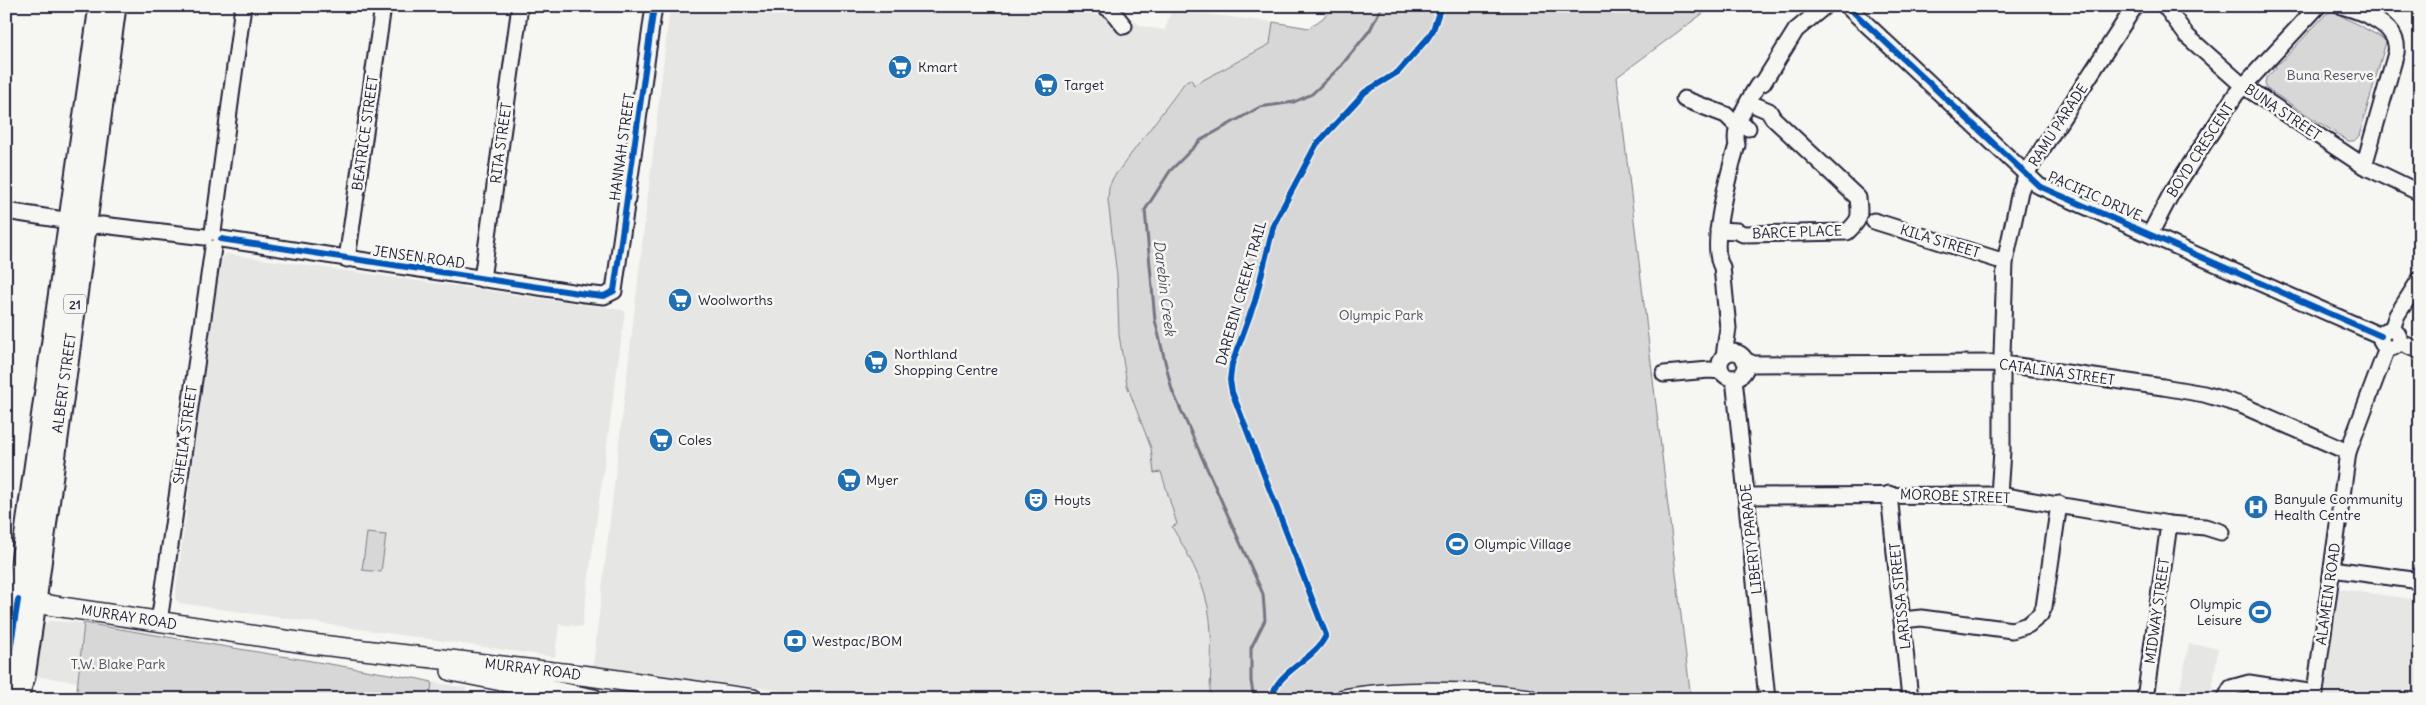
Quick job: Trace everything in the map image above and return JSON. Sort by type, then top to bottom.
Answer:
[{"type":"highway","name":"ALBERT STREET","points":[[6,676],[86,224],[101,53],[100,6]]},
{"type":"highway","name":"ALBERT STREET","points":[[101,53],[115,6]]},
{"type":"highway","name":"ALBERT STREET","points":[[16,699],[24,677],[20,600]]},
{"type":"main road","name":"MURRAY ROAD","points":[[20,600],[312,644],[589,676],[753,699]]},
{"type":"main road","name":"MURRAY ROAD","points":[[312,644],[590,698]]},
{"type":"main road","points":[[589,676],[590,698]]},
{"type":"main road","points":[[1344,699],[1419,693],[1470,694],[1528,699]]},
{"type":"street","name":"SHEILA STREET","points":[[159,622],[213,239],[243,6]]},
{"type":"street","name":"BEATRICE STREET","points":[[347,259],[383,6]]},
{"type":"street","name":"RITA STREET","points":[[482,279],[520,6]]},
{"type":"street","name":"HANNAH STREET","points":[[614,292],[654,6]]},
{"type":"street","points":[[1104,6],[1112,11],[1124,26],[1123,6]]},
{"type":"street","name":"LIBERTY PARADE","points":[[1767,699],[1722,267],[1718,262],[1722,236],[1718,221],[1722,215],[1737,145],[1735,138],[1749,118],[1756,89],[1763,83],[1796,30],[1825,6]]},
{"type":"street","name":"PACIFIC DRIVE","points":[[1847,6],[2039,186],[2420,352]]},
{"type":"street","name":"RAMU PARADE","points":[[1999,495],[2002,451],[2005,262],[2020,191],[2026,174],[2135,6]]},
{"type":"street","name":"BUNA STREET","points":[[2165,6],[2187,36],[2242,85],[2364,166],[2420,193]]},
{"type":"street","name":"BOYD CRESCENT","points":[[2150,234],[2171,194],[2242,85],[2318,6]]},
{"type":"street","points":[[2342,6],[2380,23],[2395,36],[2397,41],[2396,52],[2364,166]]},
{"type":"street","points":[[1684,99],[1726,115],[1749,118]]},
{"type":"street","name":"BARCE PLACE","points":[[1722,236],[1847,232],[1856,224],[1860,215],[1858,198],[1774,118],[1769,111],[1749,118]]},
{"type":"street","name":"JENSEN ROAD","points":[[6,211],[86,224],[213,239],[604,296],[614,292]]},
{"type":"street","name":"KILA STREET","points":[[1874,221],[2005,262]]},
{"type":"street","name":"ALAMEIN ROAD","points":[[2315,696],[2348,452],[2397,315],[2420,278]]},
{"type":"street","name":"CATALINA STREET","points":[[1664,374],[1732,365],[2002,364],[2204,394],[2240,406],[2348,452]]},
{"type":"street","name":"LARISSA STREET","points":[[1890,494],[1910,699]]},
{"type":"street","name":"MOROBE STREET","points":[[1746,496],[1999,495],[2169,524],[2205,527],[2221,532]]},
{"type":"street","points":[[1902,620],[1921,618],[2012,630],[2028,625],[2040,615],[2044,607],[2059,504]]},
{"type":"street","name":"MIDWAY STREET","points":[[2145,699],[2169,524]]},
{"type":"street","points":[[2332,569],[2420,581]]},
{"type":"street","points":[[2225,699],[2231,688],[2249,683],[2315,696]]},
{"type":"shaded area","name":"Northland Shopping Centre","points":[[670,6],[1034,6],[1133,20],[1141,26],[1165,30],[1171,10],[1273,22],[1270,44],[1194,85],[1191,79],[1180,88],[1113,178],[1109,187],[1108,200],[1117,276],[1119,335],[1125,378],[1151,448],[1155,473],[1160,472],[1177,524],[1172,527],[1193,563],[1205,593],[1210,625],[1210,699],[846,699],[593,666]]},
{"type":"shaded area","points":[[227,254],[623,310],[625,312],[582,627],[559,624],[555,657],[179,603],[175,598],[219,262]]},
{"type":"shaded area","points":[[2339,589],[2420,600],[2420,699],[2324,699]]},
{"type":"shaded area","points":[[50,621],[84,623],[78,682],[34,676],[40,626]]},
{"type":"shaded area","points":[[2189,644],[2218,648],[2211,699],[2178,699]]},
{"type":"shaded area","points":[[432,682],[466,688],[465,693],[498,699],[430,699]]},
{"type":"green space","name":"Olympic Park","points":[[1332,6],[1713,6],[1617,77],[1691,699],[1565,699],[1505,691],[1338,694],[1303,699],[1210,699],[1211,630],[1208,607],[1202,586],[1193,566],[1172,527],[1177,524],[1161,472],[1154,473],[1151,448],[1127,385],[1119,335],[1117,276],[1108,200],[1109,187],[1113,178],[1186,81],[1191,79],[1194,85],[1270,44],[1273,22],[1309,28],[1323,18]]},
{"type":"green space","name":"Buna Reserve","points":[[2332,11],[2381,37],[2386,42],[2359,136],[2354,141],[2348,141],[2267,89],[2265,84],[2266,78],[2276,68],[2275,65],[2282,61],[2326,14]]},
{"type":"green space","points":[[367,533],[386,535],[381,572],[362,570]]},
{"type":"green space","name":"T.W. Blake Park","points":[[84,623],[419,679],[432,682],[430,699],[76,699]]},
{"type":"waterway","name":"Darebin Creek","points":[[1254,699],[1251,681],[1251,648],[1265,620],[1263,594],[1172,390],[1155,320],[1145,210],[1170,171],[1201,140],[1260,107],[1294,102],[1312,94],[1341,66],[1370,30],[1382,6]]},
{"type":"cycle path","points":[[221,239],[585,294],[604,296],[614,291],[654,6]]},
{"type":"cycle path","name":"DAREBIN CREEK TRAIL","points":[[1272,699],[1274,690],[1280,681],[1287,673],[1314,652],[1326,635],[1232,392],[1230,380],[1232,364],[1255,301],[1274,224],[1316,145],[1365,92],[1398,72],[1433,30],[1441,6]]},
{"type":"cycle path","points":[[1847,6],[2039,186],[2381,336]]},
{"type":"cycle path","points":[[6,675],[18,600]]},
{"type":"place","name":"Kmart","points":[[900,67]]},
{"type":"place","name":"Target","points":[[1046,85]]},
{"type":"place","name":"Woolworths","points":[[680,300]]},
{"type":"place","name":"Northland Shopping Centre","points":[[876,362]]},
{"type":"place","name":"Coles","points":[[661,440]]},
{"type":"place","name":"Myer","points":[[849,480]]},
{"type":"place","name":"Hoyts","points":[[1036,500]]},
{"type":"place","name":"Banyule Community Health Centre","points":[[2256,507]]},
{"type":"place","name":"Olympic Village","points":[[1457,544]]},
{"type":"place","name":"Olympic Leisure","points":[[2260,612]]},
{"type":"place","name":"Westpac/BOM","points":[[795,641]]}]
